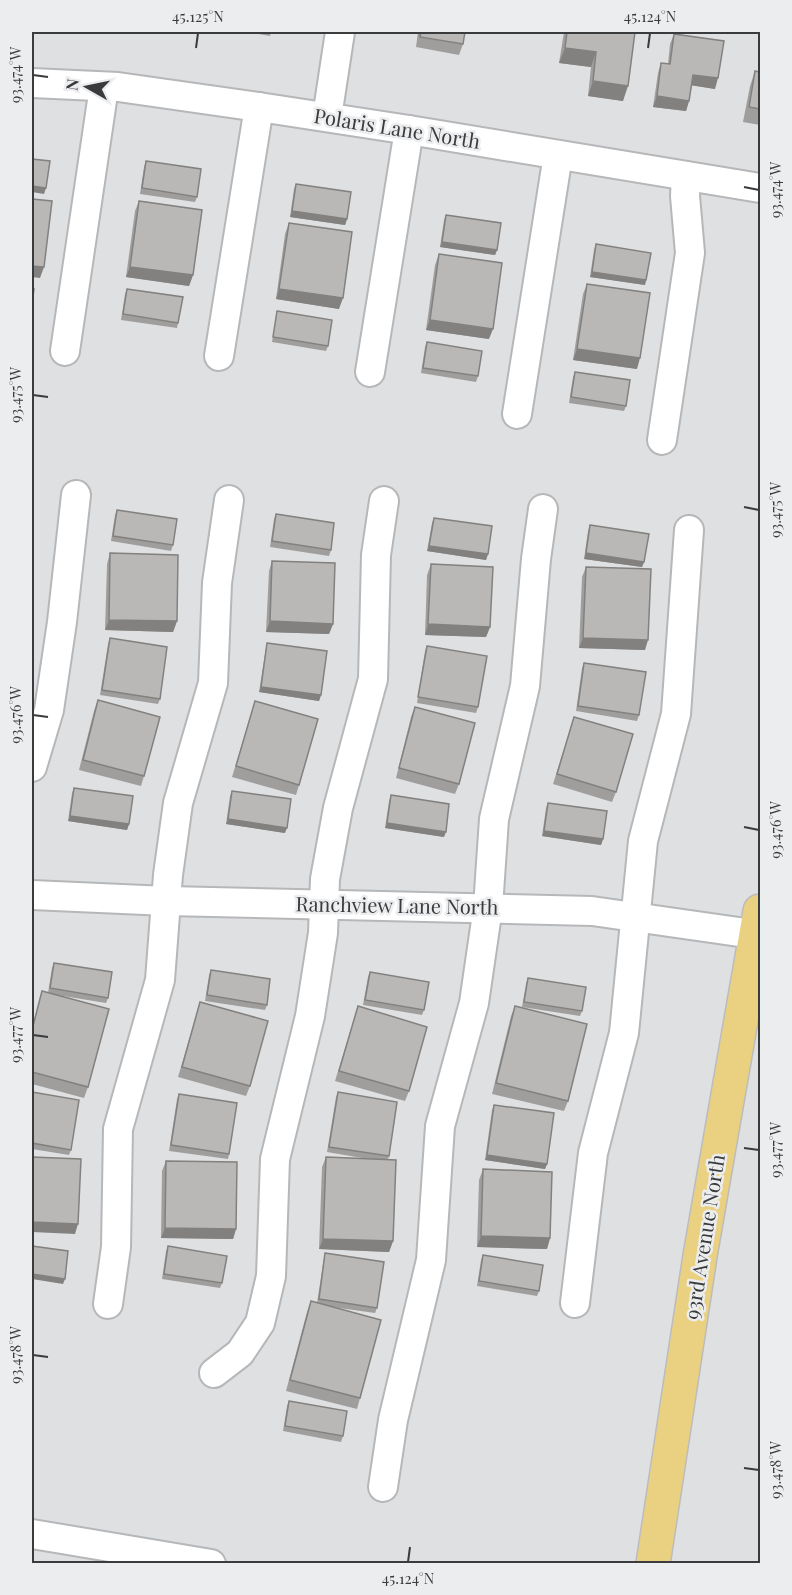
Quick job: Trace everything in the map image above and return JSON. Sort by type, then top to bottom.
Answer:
[{"type":"main road","name":"93rd Avenue North","points":[[653,1563],[700,1257],[759,927]]},
{"type":"street","points":[[327,117],[340,32]]},
{"type":"street","name":"Polaris Lane North","points":[[32,83],[105,87],[260,107],[760,188]]},
{"type":"street","points":[[65,351],[105,87]]},
{"type":"street","points":[[219,356],[260,107]]},
{"type":"street","points":[[370,372],[409,130]]},
{"type":"street","points":[[516,414],[558,155]]},
{"type":"street","points":[[662,440],[690,253],[685,196],[686,176]]},
{"type":"street","points":[[32,767],[49,710],[62,622],[76,495]]},
{"type":"street","points":[[108,1304],[116,1247],[118,1129],[160,980],[168,874],[178,803],[213,683],[217,583],[229,500]]},
{"type":"street","points":[[214,1373],[240,1353],[260,1323],[271,1276],[275,1159],[310,1016],[323,933],[325,879],[338,808],[373,679],[376,555],[384,501]]},
{"type":"street","points":[[383,1488],[393,1420],[431,1260],[440,1126],[474,1003],[488,907],[494,819],[525,686],[536,559],[543,509]]},
{"type":"street","points":[[575,1303],[592,1153],[624,1033],[643,841],[676,714],[689,530]]},
{"type":"street","name":"Ranchview Lane North","points":[[32,895],[167,901],[592,911],[759,927]]},
{"type":"street","points":[[32,1534],[198,1562]]},
{"type":"building","points":[[421,32],[465,32],[463,44],[420,37]]},
{"type":"building","points":[[567,32],[635,32],[628,86],[593,81],[596,52],[565,48]]},
{"type":"building","points":[[674,34],[724,41],[718,78],[693,75],[689,101],[657,96],[661,63],[670,64]]},
{"type":"building","points":[[755,71],[760,72],[760,109],[749,107]]},
{"type":"building","points":[[32,159],[50,161],[46,188],[32,186]]},
{"type":"building","points":[[146,161],[201,169],[197,197],[142,188]]},
{"type":"building","points":[[296,184],[351,192],[347,219],[292,211]]},
{"type":"building","points":[[32,199],[52,201],[44,267],[32,266]]},
{"type":"building","points":[[139,201],[202,210],[193,275],[130,267]]},
{"type":"building","points":[[446,215],[501,223],[497,250],[442,242]]},
{"type":"building","points":[[289,223],[352,232],[343,298],[279,289]]},
{"type":"building","points":[[596,244],[651,253],[646,280],[592,272]]},
{"type":"building","points":[[439,254],[502,263],[493,329],[430,320]]},
{"type":"building","points":[[587,284],[650,293],[640,358],[577,349]]},
{"type":"building","points":[[127,289],[183,297],[178,323],[123,314]]},
{"type":"building","points":[[277,311],[332,320],[328,346],[273,337]]},
{"type":"building","points":[[427,342],[482,351],[478,376],[423,368]]},
{"type":"building","points":[[575,372],[630,380],[626,406],[571,397]]},
{"type":"building","points":[[117,510],[177,519],[173,545],[113,536]]},
{"type":"building","points":[[276,514],[334,523],[331,550],[272,541]]},
{"type":"building","points":[[434,518],[492,526],[488,554],[429,546]]},
{"type":"building","points":[[590,525],[649,534],[644,562],[586,553]]},
{"type":"building","points":[[110,553],[178,555],[177,621],[109,620]]},
{"type":"building","points":[[272,561],[335,563],[333,624],[270,621]]},
{"type":"building","points":[[431,564],[493,567],[490,627],[428,624]]},
{"type":"building","points":[[586,567],[651,569],[648,640],[583,638]]},
{"type":"building","points":[[110,638],[167,647],[160,699],[102,690]]},
{"type":"building","points":[[267,643],[327,651],[321,695],[261,687]]},
{"type":"building","points":[[427,646],[487,656],[478,707],[418,697]]},
{"type":"building","points":[[584,663],[646,672],[639,715],[578,706]]},
{"type":"building","points":[[98,700],[160,717],[144,776],[83,760]]},
{"type":"building","points":[[255,701],[318,719],[299,785],[236,766]]},
{"type":"building","points":[[415,707],[475,723],[459,784],[399,768]]},
{"type":"building","points":[[574,717],[633,734],[616,792],[557,774]]},
{"type":"building","points":[[74,788],[133,796],[129,824],[70,816]]},
{"type":"building","points":[[232,791],[291,799],[287,828],[228,819]]},
{"type":"building","points":[[391,795],[449,804],[446,832],[387,823]]},
{"type":"building","points":[[548,803],[607,811],[603,839],[544,831]]},
{"type":"building","points":[[54,963],[112,972],[108,998],[50,988]]},
{"type":"building","points":[[211,970],[270,979],[267,1005],[207,995]]},
{"type":"building","points":[[370,972],[429,982],[424,1010],[365,1000]]},
{"type":"building","points":[[528,978],[586,987],[582,1011],[524,1002]]},
{"type":"building","points":[[42,991],[109,1009],[88,1087],[32,1072],[32,1030]]},
{"type":"building","points":[[200,1002],[268,1021],[250,1086],[182,1067]]},
{"type":"building","points":[[358,1006],[427,1027],[409,1091],[339,1071]]},
{"type":"building","points":[[515,1006],[587,1024],[568,1101],[496,1083]]},
{"type":"building","points":[[32,1092],[79,1100],[71,1150],[32,1143]]},
{"type":"building","points":[[338,1092],[397,1102],[389,1156],[329,1147]]},
{"type":"building","points":[[179,1094],[237,1103],[229,1154],[171,1145]]},
{"type":"building","points":[[494,1105],[554,1113],[547,1164],[487,1155]]},
{"type":"building","points":[[32,1157],[81,1159],[78,1224],[32,1222]]},
{"type":"building","points":[[326,1157],[396,1160],[393,1241],[323,1239]]},
{"type":"building","points":[[166,1161],[237,1162],[236,1229],[165,1228]]},
{"type":"building","points":[[483,1169],[552,1172],[550,1238],[481,1236]]},
{"type":"building","points":[[32,1246],[68,1251],[65,1279],[32,1274]]},
{"type":"building","points":[[168,1246],[227,1256],[222,1283],[164,1274]]},
{"type":"building","points":[[325,1253],[384,1262],[377,1308],[319,1299]]},
{"type":"building","points":[[483,1255],[543,1265],[539,1291],[479,1281]]},
{"type":"building","points":[[311,1301],[381,1320],[360,1398],[290,1380]]},
{"type":"building","points":[[289,1401],[347,1411],[343,1436],[285,1426]]}]
